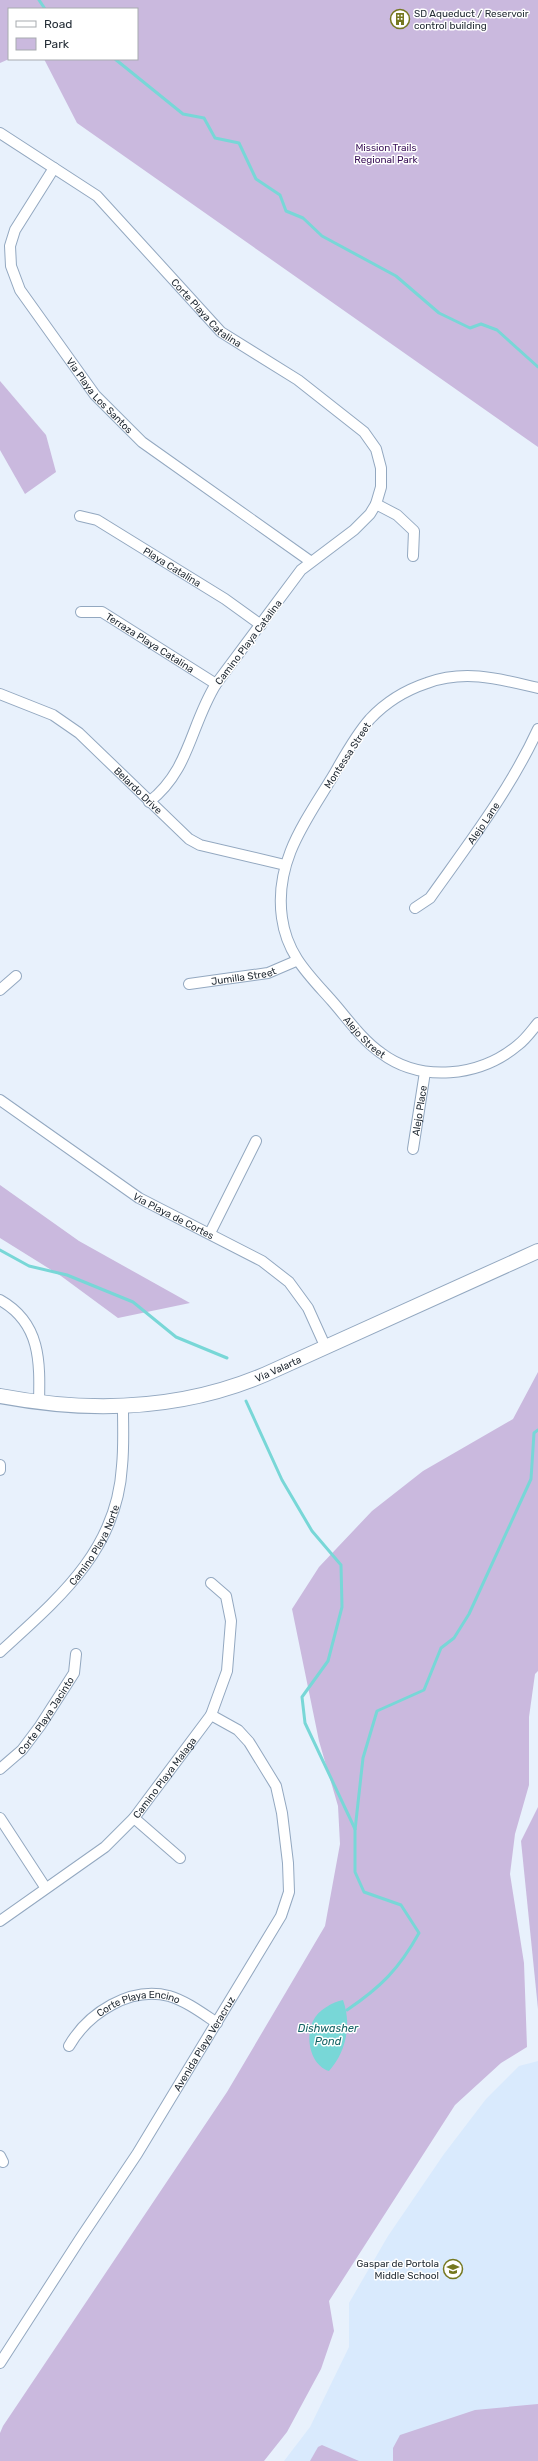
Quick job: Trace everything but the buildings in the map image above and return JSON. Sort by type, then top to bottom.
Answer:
[{"type":"main road","name":"Via Valarta","points":[[0,1396],[39,1403],[123,1408],[171,1403],[222,1391],[262,1376],[326,1348],[538,1251]]},
{"type":"street","name":"Corte Playa Catalina","points":[[0,133],[97,196],[221,332],[298,380],[364,432],[376,449],[381,468],[381,487],[376,504]]},
{"type":"street","name":"Via Playa Los Santos","points":[[54,168],[15,230],[12,240],[11,266],[20,290],[95,395],[142,442],[310,561]]},
{"type":"street","points":[[376,504],[397,515],[414,531],[413,556]]},
{"type":"street","name":"Camino Playa Catalina","points":[[149,802],[160,793],[180,767],[205,701],[216,684],[301,570],[310,561],[354,530],[370,514],[376,504]]},
{"type":"street","name":"Playa Catalina","points":[[80,516],[98,520],[225,598],[261,625]]},
{"type":"street","name":"Terraza Playa Catalina","points":[[82,612],[102,612],[216,684]]},
{"type":"street","name":"Montessa Street","points":[[285,865],[292,843],[358,734],[370,719],[392,700],[427,682],[451,677],[486,676],[538,688]]},
{"type":"street","name":"Belardo Drive","points":[[0,694],[53,715],[79,733],[189,839],[200,845],[285,865]]},
{"type":"street","name":"Alejo Lane","points":[[415,908],[430,898],[502,795],[523,761],[538,729]]},
{"type":"street","name":"Alejo Street","points":[[285,865],[281,896],[282,918],[296,961],[373,1047],[395,1062],[425,1072],[461,1071],[486,1064],[520,1044],[538,1023]]},
{"type":"street","name":"Jumilla Street","points":[[189,984],[268,973],[296,961]]},
{"type":"street","points":[[0,990],[16,976]]},
{"type":"street","name":"Alejo Place","points":[[413,1149],[425,1072]]},
{"type":"street","name":"Via Playa de Cortes","points":[[0,1100],[139,1198],[210,1233],[262,1261],[289,1282],[308,1308],[326,1348]]},
{"type":"street","points":[[210,1233],[256,1141]]},
{"type":"street","points":[[0,1300],[13,1307],[36,1343],[40,1366],[39,1403]]},
{"type":"street","name":"Camino Playa Norte","points":[[0,1652],[65,1592],[85,1566],[101,1538],[113,1510],[120,1481],[123,1408]]},
{"type":"street","points":[[0,1465],[0,1470]]},
{"type":"street","name":"Camino Playa Malaga","points":[[0,1921],[46,1887],[105,1847],[134,1818],[211,1715],[227,1671],[231,1621],[226,1596],[211,1583]]},
{"type":"street","name":"Corte Playa Jacinto","points":[[0,1769],[22,1750],[40,1726],[74,1673],[76,1654]]},
{"type":"street","name":"Avenida Playa Veracruz","points":[[0,2363],[137,2154],[281,1916],[289,1892],[282,1813],[276,1786],[249,1742],[238,1730],[211,1715]]},
{"type":"street","points":[[0,1818],[46,1887]]},
{"type":"street","points":[[134,1818],[180,1858]]},
{"type":"street","name":"Corte Playa Encino","points":[[69,2046],[78,2030],[100,2013],[122,1999],[150,1993],[169,1996],[188,2005],[216,2023]]},
{"type":"shaded area","name":"Gaspar de Portola Middle School","points":[[538,2061],[538,2461],[284,2461],[310,2427],[349,2347],[349,2303],[388,2236],[444,2154],[486,2099],[519,2066]]},
{"type":"green space","name":"Mission Trails Regional Park","points":[[0,0],[538,0],[538,447],[77,123],[45,60],[138,60],[138,8],[8,8],[8,59],[0,63]]},
{"type":"green space","points":[[0,381],[46,435],[56,472],[25,494],[0,450]]},
{"type":"green space","points":[[0,1185],[79,1241],[190,1303],[118,1318],[61,1276],[0,1238]]},
{"type":"green space","points":[[538,1372],[538,1671],[535,1674],[529,1717],[529,1785],[515,1834],[510,1874],[524,1963],[527,2047],[501,2063],[455,2105],[329,2301],[334,2331],[321,2369],[287,2432],[264,2461],[0,2461],[0,2433],[3,2426],[227,2092],[325,1926],[340,1844],[338,1806],[319,1741],[292,1609],[319,1567],[372,1511],[423,1471],[513,1419]]},
{"type":"green space","points":[[538,1807],[538,2009],[521,1841]]},
{"type":"green space","points":[[538,2404],[538,2461],[393,2461],[393,2448],[400,2435],[475,2410]]},
{"type":"green space","points":[[322,2445],[359,2461],[310,2461],[318,2447]]},
{"type":"water","name":"Dishwasher Pond","points":[[343,2000],[347,2019],[346,2038],[340,2055],[329,2071],[317,2063],[313,2057],[309,2035],[313,2021],[318,2013],[330,2005]]},
{"type":"waterway","points":[[39,0],[44,8]]},
{"type":"waterway","points":[[116,60],[183,114],[204,118],[215,138],[239,143],[256,179],[280,195],[286,211],[303,218],[322,236],[396,276],[439,313],[470,328],[481,324],[497,330],[538,367]]},
{"type":"waterway","points":[[0,1250],[29,1266],[67,1275],[133,1302],[176,1337],[227,1358]]},
{"type":"waterway","points":[[246,1401],[282,1480],[312,1531],[341,1565],[342,1607],[328,1661],[302,1697],[305,1723],[355,1829]]},
{"type":"waterway","points":[[347,2010],[370,1993],[388,1976],[412,1946],[419,1933],[401,1905],[364,1892],[355,1872],[355,1830],[363,1758],[377,1711],[424,1690],[441,1648],[454,1638],[469,1614],[531,1479],[534,1433],[538,1430]]},
{"type":"place","name":"SD Aqueduct / Reservoir control building","points":[[400,19]]},
{"type":"place","name":"Gaspar de Portola Middle School","points":[[453,2269]]}]
